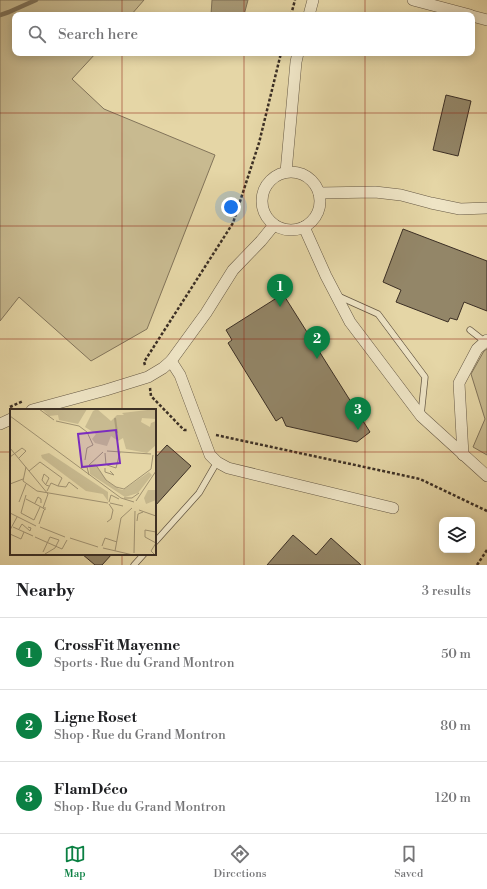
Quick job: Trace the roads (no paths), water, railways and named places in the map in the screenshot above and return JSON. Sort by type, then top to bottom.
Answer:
[{"type":"street","points":[[310,12],[313,0]]},
{"type":"street","points":[[413,0],[459,12]]},
{"type":"street","points":[[475,16],[487,20]]},
{"type":"street","points":[[286,172],[297,56]]},
{"type":"street","points":[[286,172],[303,174],[310,179],[319,193],[320,203],[317,213],[312,221],[304,227],[296,230],[288,230],[274,225],[267,218],[263,209],[262,199],[264,190],[269,181],[277,175],[286,172]]},
{"type":"street","points":[[319,193],[375,192],[401,195],[460,209],[487,208]]},
{"type":"street","points":[[36,409],[106,390],[149,381],[171,361],[206,313],[233,270],[274,225]]},
{"type":"street","points":[[304,227],[326,276],[350,322],[421,416],[487,476]]},
{"type":"street","points":[[463,455],[459,383],[477,349],[485,340]]},
{"type":"street","points":[[171,361],[180,375],[210,455],[217,462],[228,468],[257,476],[393,508]]},
{"type":"street","points":[[0,424],[10,419]]},
{"type":"lane","points":[[336,296],[378,314],[425,377],[421,416]]},
{"type":"lane","points":[[470,330],[485,340]]},
{"type":"lane","points":[[156,541],[199,493],[217,462]]},
{"type":"lane","points":[[134,565],[143,555]]},
{"type":"waterway","points":[[0,15],[36,0]]},
{"type":"place","name":"CrossFit Mayenne","points":[[280,307]]},
{"type":"place","name":"Ligne Roset","points":[[317,359]]},
{"type":"place","name":"FlamDéco","points":[[358,430]]}]
